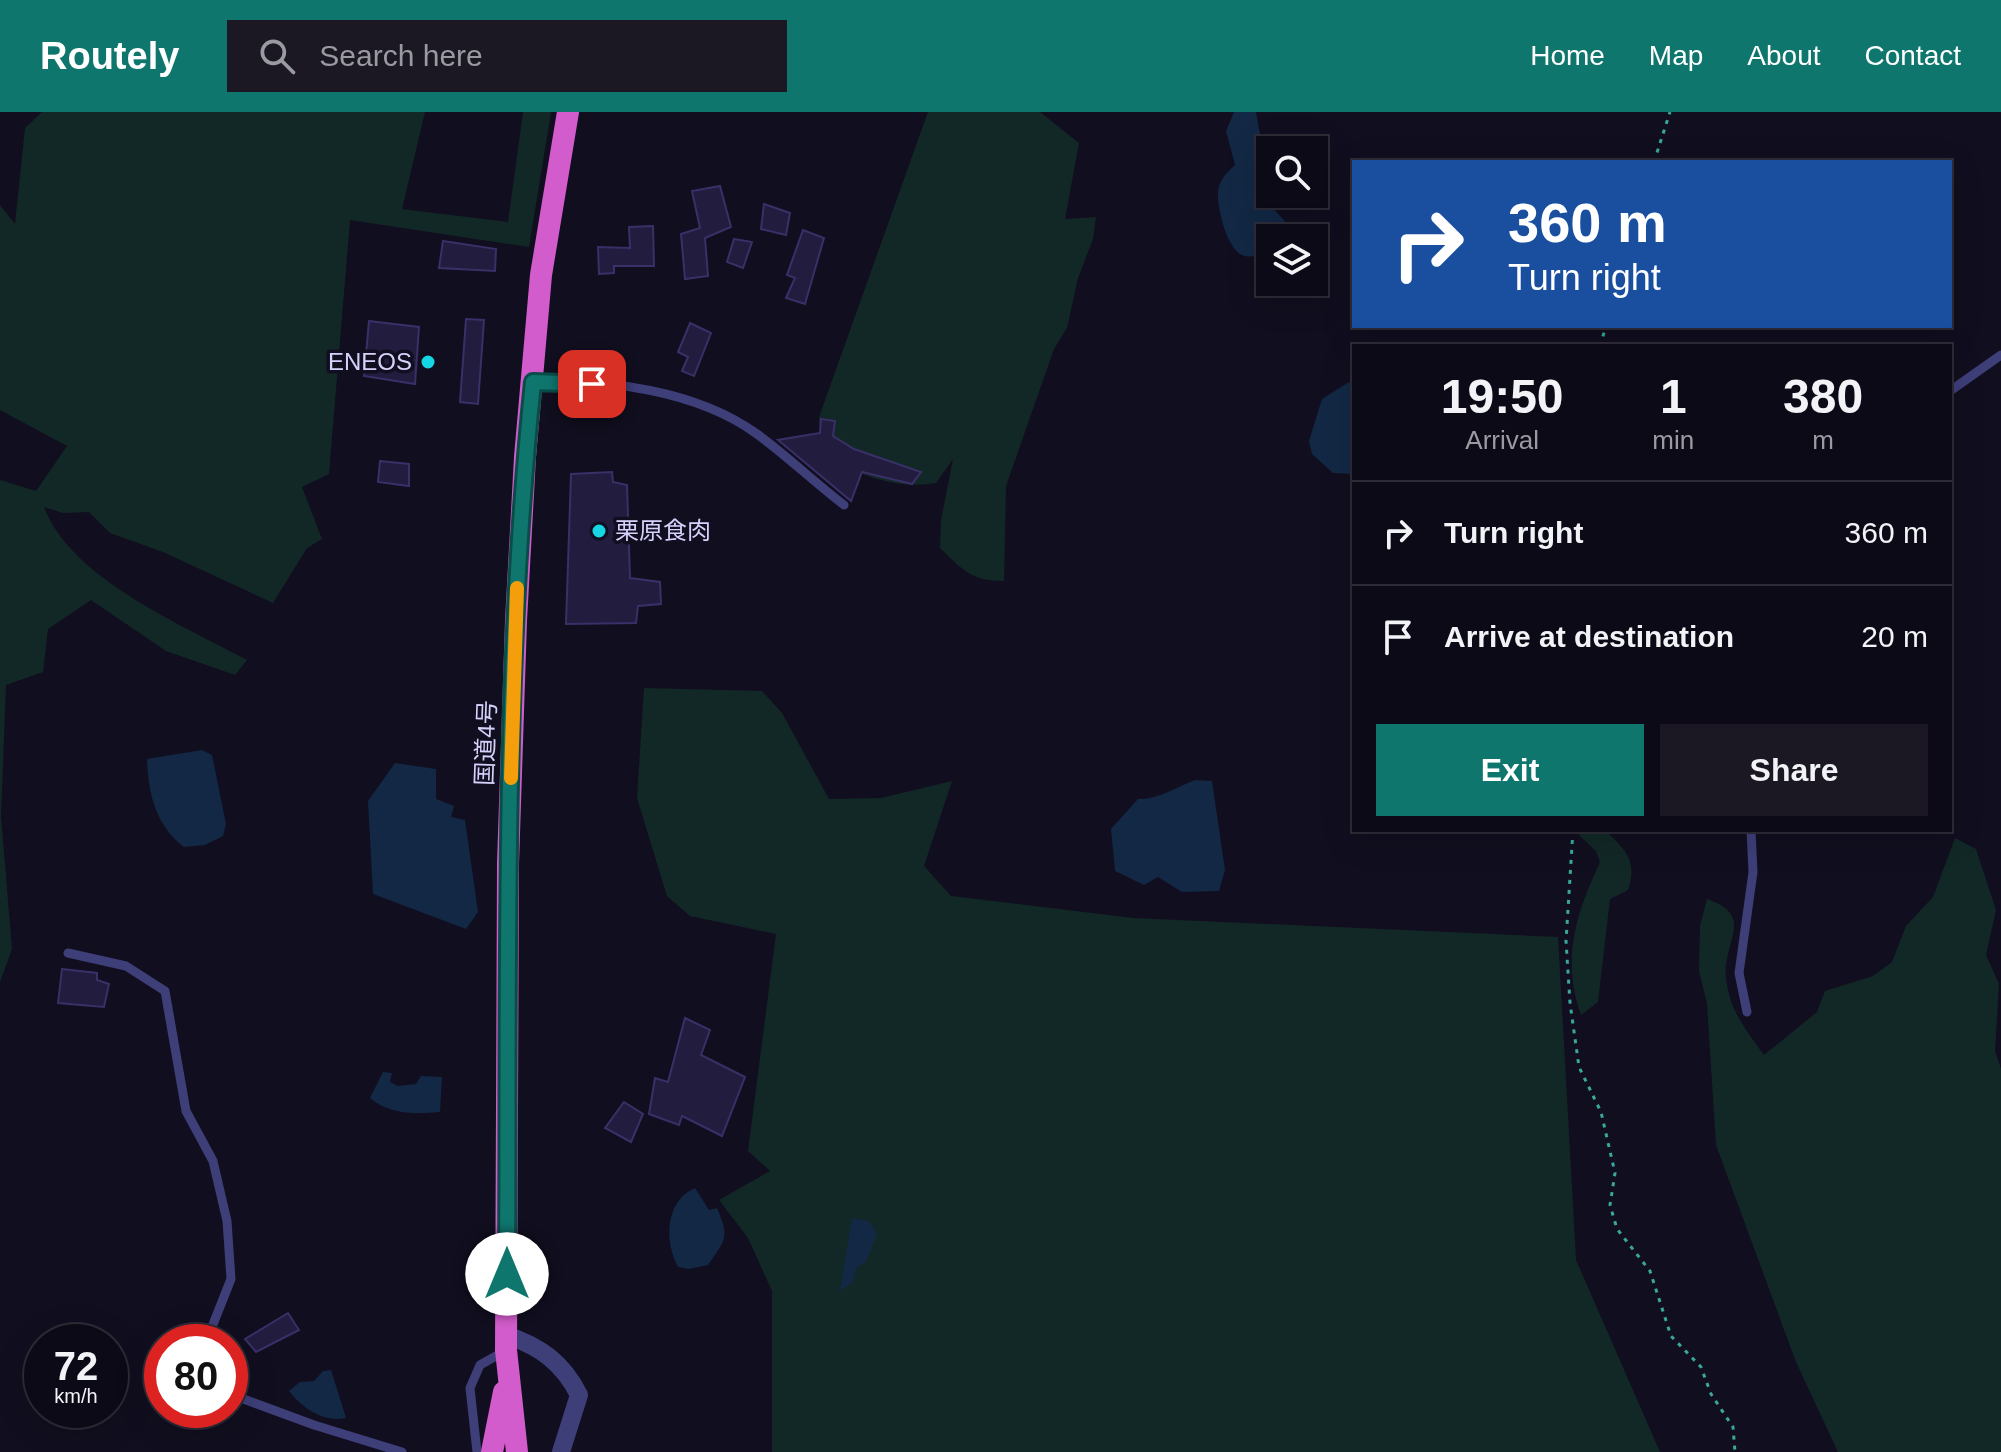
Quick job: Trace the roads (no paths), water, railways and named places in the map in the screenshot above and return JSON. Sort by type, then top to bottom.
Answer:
[{"type":"highway","name":"国道4号","points":[[517,1452],[507,1379],[506,1343],[509,848],[516,621],[541,275],[568,112]]},
{"type":"highway","name":"国道4号","points":[[492,1452],[507,1379]]},
{"type":"street","points":[[506,1343],[533,1344],[568,1374],[579,1395],[561,1452]]},
{"type":"lane","points":[[1952,390],[2001,355]]},
{"type":"lane","points":[[533,382],[615,385],[707,405],[757,434],[844,505]]},
{"type":"lane","points":[[1747,1012],[1739,973],[1753,872],[1751,832]]},
{"type":"lane","points":[[68,953],[126,966],[165,991],[186,1111],[213,1161],[227,1221],[231,1279],[213,1324]]},
{"type":"lane","points":[[477,1452],[470,1388],[480,1365],[506,1343]]},
{"type":"lane","points":[[248,1401],[402,1452]]},
{"type":"water","points":[[1234,112],[1256,112],[1260,134],[1254,140],[1256,208],[1273,208],[1287,224],[1256,224],[1256,256],[1239,253],[1229,240],[1222,221],[1218,191],[1225,174],[1235,165],[1226,131]]},
{"type":"water","points":[[1349,382],[1352,386],[1352,474],[1333,473],[1312,454],[1309,441],[1322,399]]},
{"type":"water","points":[[202,750],[212,755],[226,824],[223,836],[205,845],[184,847],[174,839],[155,808],[147,759]]},
{"type":"water","points":[[395,763],[436,769],[436,799],[454,806],[451,817],[465,820],[478,912],[466,929],[373,894],[368,801]]},
{"type":"water","points":[[1195,780],[1212,781],[1225,870],[1219,891],[1182,892],[1158,877],[1144,885],[1115,871],[1111,829],[1138,799],[1160,795]]},
{"type":"water","points":[[383,1072],[392,1073],[390,1082],[398,1086],[416,1084],[421,1076],[442,1077],[440,1112],[403,1112],[377,1104],[370,1098]]},
{"type":"water","points":[[695,1188],[709,1210],[717,1208],[724,1237],[708,1265],[689,1269],[678,1267],[669,1234],[678,1202]]},
{"type":"water","points":[[852,1218],[869,1221],[877,1234],[866,1262],[857,1267],[853,1282],[840,1291]]},
{"type":"water","points":[[331,1370],[346,1418],[330,1418],[314,1413],[289,1391],[300,1382],[314,1381],[323,1371]]},
{"type":"place","name":"ENEOS","points":[[428,362]]},
{"type":"place","name":"栗原食肉","points":[[599,531]]}]
